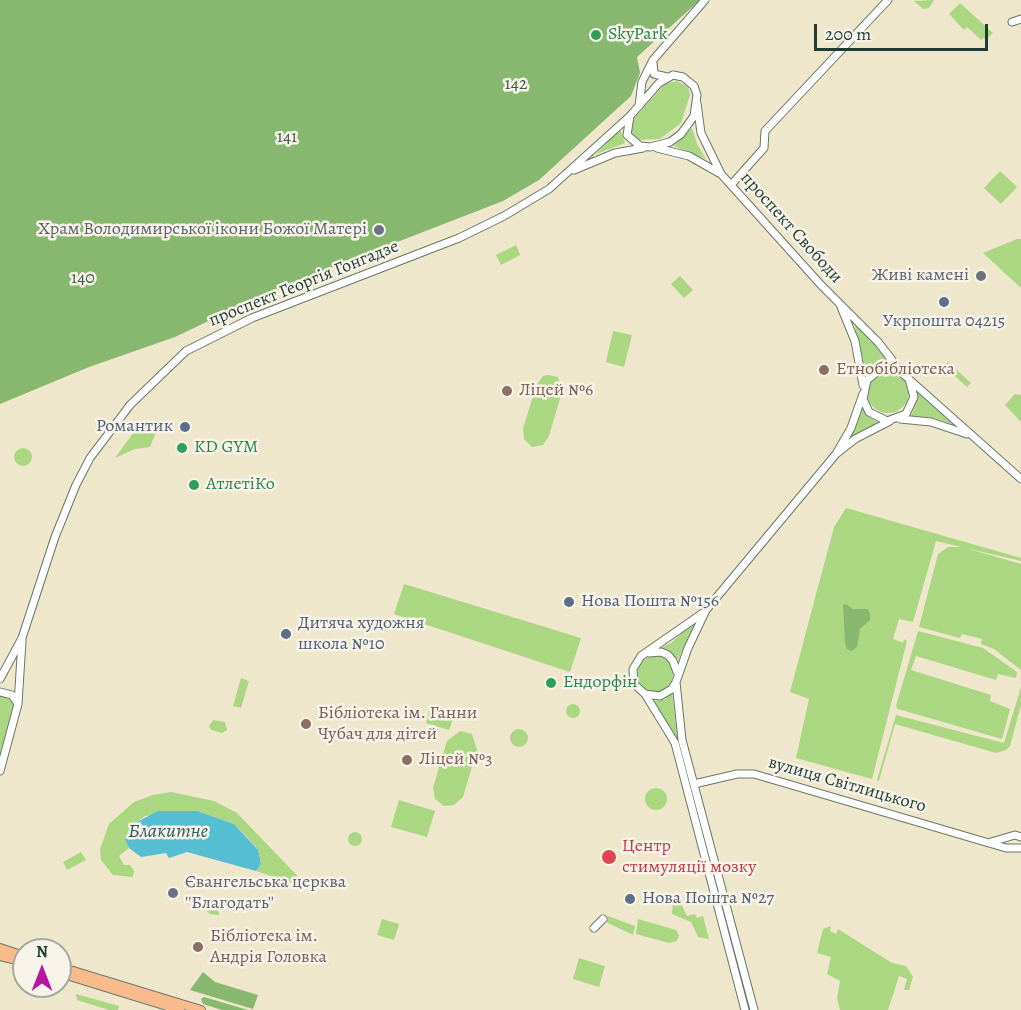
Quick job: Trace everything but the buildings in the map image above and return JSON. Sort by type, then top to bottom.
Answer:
[{"type":"main road","points":[[72,971],[201,1010]]},
{"type":"main road","points":[[72,978],[180,1010]]},
{"type":"street","points":[[639,105],[642,82],[653,60],[705,0]]},
{"type":"street","points":[[731,185],[764,148],[765,131],[888,0]]},
{"type":"street","points":[[1012,22],[1021,19]]},
{"type":"street","points":[[653,60],[654,74],[668,77],[683,76],[691,82],[697,95],[697,103],[694,116],[681,134],[661,146],[640,146],[627,135],[630,116],[668,77]]},
{"type":"street","name":"проспект Свободи","points":[[697,103],[701,133],[721,174],[838,302],[878,342],[902,372]]},
{"type":"street","name":"проспект Георгія Гонгадзе","points":[[0,679],[22,638],[55,537],[76,485],[90,458],[130,405],[186,351],[252,318],[468,233],[532,201],[571,171],[630,116]]},
{"type":"street","name":"проспект Свободи","points":[[650,147],[689,156],[721,174]]},
{"type":"street","name":"проспект Георгія Гонгадзе","points":[[571,171],[615,153],[650,147]]},
{"type":"street","name":"проспект Свободи","points":[[838,302],[858,350],[863,392]]},
{"type":"street","points":[[745,1010],[675,743],[645,694],[634,684],[632,677],[636,662],[706,610],[836,454],[851,428],[870,376],[878,371],[893,369],[902,372],[1021,479]]},
{"type":"street","points":[[836,454],[862,435],[909,411],[914,402],[914,388],[909,379]]},
{"type":"street","points":[[863,392],[864,404],[873,416],[931,422],[973,437]]},
{"type":"street","points":[[645,694],[660,696],[667,693],[677,678],[706,610]]},
{"type":"street","name":"проспект Георгія Гонгадзе","points":[[0,771],[18,704],[22,638]]},
{"type":"street","points":[[646,653],[661,652],[673,661],[677,678],[682,740],[754,1010]]},
{"type":"street","points":[[0,692],[12,695],[18,704]]},
{"type":"street","name":"вулиця Світлицького","points":[[694,784],[737,774],[754,774],[1018,849]]},
{"type":"street","points":[[991,842],[1017,834]]},
{"type":"street","points":[[1017,834],[1009,842],[1018,849]]},
{"type":"street","points":[[594,928],[603,919]]},
{"type":"green space","points":[[0,0],[700,0],[637,57],[640,73],[631,96],[539,180],[503,201],[276,289],[175,337],[89,367],[0,404]]},
{"type":"green space","points":[[934,0],[929,8],[923,9],[914,1]]},
{"type":"green space","points":[[960,3],[993,33],[986,40],[983,38],[981,40],[967,27],[964,30],[949,14]]},
{"type":"green space","points":[[677,81],[688,87],[690,95],[681,123],[660,139],[638,140],[632,134],[632,121],[665,84]]},
{"type":"green space","points":[[692,128],[698,146],[706,159],[674,146]]},
{"type":"green space","points":[[620,129],[625,143],[596,154]]},
{"type":"green space","points":[[1000,171],[1017,187],[1001,204],[984,188]]},
{"type":"green space","points":[[1021,239],[1021,288],[983,253]]},
{"type":"green space","points":[[516,245],[520,255],[501,265],[496,255]]},
{"type":"green space","points":[[680,276],[693,290],[684,298],[671,284]]},
{"type":"green space","points":[[856,321],[894,366],[880,367],[866,374],[854,322]]},
{"type":"green space","points":[[613,331],[632,335],[624,367],[606,362]]},
{"type":"green space","points":[[948,362],[971,383],[967,387],[944,366]]},
{"type":"green space","points":[[888,371],[896,372],[903,377],[908,384],[908,400],[903,407],[896,412],[888,413],[880,412],[873,407],[868,400],[867,392],[868,384],[873,377],[880,372]]},
{"type":"green space","points":[[543,376],[558,377],[562,392],[549,436],[543,445],[532,447],[524,439],[523,429],[536,386]]},
{"type":"green space","points":[[917,391],[958,426],[935,418],[911,416],[916,403]]},
{"type":"green space","points":[[1015,394],[1021,395],[1021,422],[1005,405]]},
{"type":"green space","points":[[862,404],[869,417],[879,423],[849,441],[846,440]]},
{"type":"green space","points":[[141,422],[158,427],[150,447],[135,449],[115,458]]},
{"type":"green space","points":[[23,448],[29,451],[32,457],[29,463],[23,466],[17,463],[14,457],[17,451]]},
{"type":"green space","points":[[846,508],[1021,558],[1021,561],[936,541],[913,622],[899,619],[893,639],[903,643],[904,639],[907,641],[872,779],[796,758],[809,699],[790,692],[834,527]]},
{"type":"green space","points":[[948,547],[962,547],[1021,564],[1021,670],[994,649],[981,644],[982,639],[962,634],[960,638],[919,627],[938,554]]},
{"type":"green space","points":[[404,584],[581,638],[570,672],[394,614]]},
{"type":"green space","points":[[846,604],[853,609],[868,609],[870,614],[870,620],[860,629],[857,647],[852,651],[847,649],[845,642],[843,605]]},
{"type":"green space","points":[[696,620],[678,660],[672,653],[661,648],[671,643]]},
{"type":"green space","points":[[918,631],[983,648],[1017,672],[1016,678],[998,674],[996,680],[916,656],[911,670],[991,695],[990,701],[1010,709],[1002,739],[898,709],[896,706]]},
{"type":"green space","points":[[655,656],[668,661],[673,674],[668,687],[655,692],[642,687],[637,674],[642,661]]},
{"type":"green space","points":[[241,678],[249,681],[241,708],[233,706]]},
{"type":"green space","points":[[1021,687],[1021,705],[1010,746],[1006,750],[996,753],[895,724],[879,781],[877,780],[896,715],[1004,743]]},
{"type":"green space","points":[[672,693],[678,743],[653,701],[664,700]]},
{"type":"green space","points":[[0,695],[8,696],[15,703],[0,758]]},
{"type":"green space","points":[[573,704],[578,706],[580,711],[578,716],[573,718],[568,716],[566,711],[568,706]]},
{"type":"green space","points":[[430,709],[454,716],[449,730],[426,723]]},
{"type":"green space","points":[[213,720],[225,722],[227,730],[222,733],[211,730],[209,726]]},
{"type":"green space","points":[[519,729],[525,732],[528,738],[525,744],[519,747],[513,744],[510,738],[513,732]]},
{"type":"green space","points":[[460,731],[472,734],[477,750],[463,797],[454,805],[444,806],[435,799],[433,788],[447,741]]},
{"type":"green space","points":[[656,788],[664,791],[667,799],[664,807],[656,810],[648,807],[645,799],[648,791]]},
{"type":"green space","points":[[171,792],[214,801],[237,813],[310,889],[256,871],[261,864],[258,850],[246,836],[234,824],[197,811],[145,816],[137,822],[125,838],[129,848],[119,856],[124,865],[130,865],[134,871],[133,877],[113,875],[101,860],[100,849],[109,824],[134,802],[153,795]]},
{"type":"green space","points":[[399,800],[435,811],[427,837],[391,827]]},
{"type":"green space","points":[[355,832],[360,834],[362,839],[360,844],[355,846],[350,844],[348,839],[350,834]]},
{"type":"green space","points":[[81,852],[86,860],[67,870],[63,862]]},
{"type":"green space","points":[[679,900],[687,916],[695,914],[697,918],[703,916],[709,939],[698,937],[691,922],[672,914],[673,902]]},
{"type":"green space","points":[[204,901],[218,908],[219,915],[210,914],[199,904]]},
{"type":"green space","points":[[608,916],[635,926],[633,935],[608,923],[605,920]]},
{"type":"green space","points":[[382,919],[399,924],[394,940],[377,935]]},
{"type":"green space","points":[[638,919],[676,930],[679,935],[677,941],[669,943],[636,934]]},
{"type":"green space","points":[[831,926],[830,931],[836,934],[838,929],[892,963],[906,966],[913,977],[909,990],[904,990],[907,979],[899,976],[888,1010],[840,1010],[837,998],[840,981],[827,974],[831,957],[817,953],[823,929]]},
{"type":"green space","points":[[579,958],[605,966],[599,987],[573,979]]},
{"type":"green space","points":[[203,972],[215,982],[258,995],[253,1009],[190,990]]},
{"type":"green space","points":[[76,994],[119,1006],[118,1010],[109,1010],[77,1000]]},
{"type":"green space","points":[[204,997],[248,1010],[222,1010],[203,1004],[201,999]]},
{"type":"water","name":"Блакитне","points":[[158,811],[197,811],[234,824],[258,850],[261,864],[256,871],[187,852],[169,858],[166,853],[141,857],[129,848],[125,839],[137,822]]},
{"type":"place","name":"SkyPark","points":[[596,35]]},
{"type":"place","name":"Храм Володимирської ікони Божої Матері","points":[[379,230]]},
{"type":"place","name":"Живі камені","points":[[981,276]]},
{"type":"place","name":"Укрпошта 04215","points":[[944,302]]},
{"type":"place","name":"Етнобібліотека","points":[[824,370]]},
{"type":"place","name":"Ліцей №6","points":[[507,391]]},
{"type":"place","name":"Романтик","points":[[185,427]]},
{"type":"place","name":"KD GYM","points":[[182,448]]},
{"type":"place","name":"АтлетіКо","points":[[194,485]]},
{"type":"place","name":"Нова Пошта №156","points":[[569,602]]},
{"type":"place","name":"Дитяча художня школа №10","points":[[286,634]]},
{"type":"place","name":"Ендорфін","points":[[551,683]]},
{"type":"place","name":"Бібліотека ім. Ганни Чубач для дітей","points":[[306,724]]},
{"type":"place","name":"Ліцей №3","points":[[407,760]]},
{"type":"place","name":"Центр стимуляції мозку","points":[[609,857]]},
{"type":"place","name":"Євангельська церква ''Благодать''","points":[[173,893]]},
{"type":"place","name":"Нова Пошта №27","points":[[630,899]]},
{"type":"place","name":"Бібліотека ім. Андрія Головка","points":[[198,947]]},
{"type":"park label","name":"142","points":[[516,85]]},
{"type":"park label","name":"141","points":[[287,138]]},
{"type":"park label","name":"140","points":[[83,279]]}]
